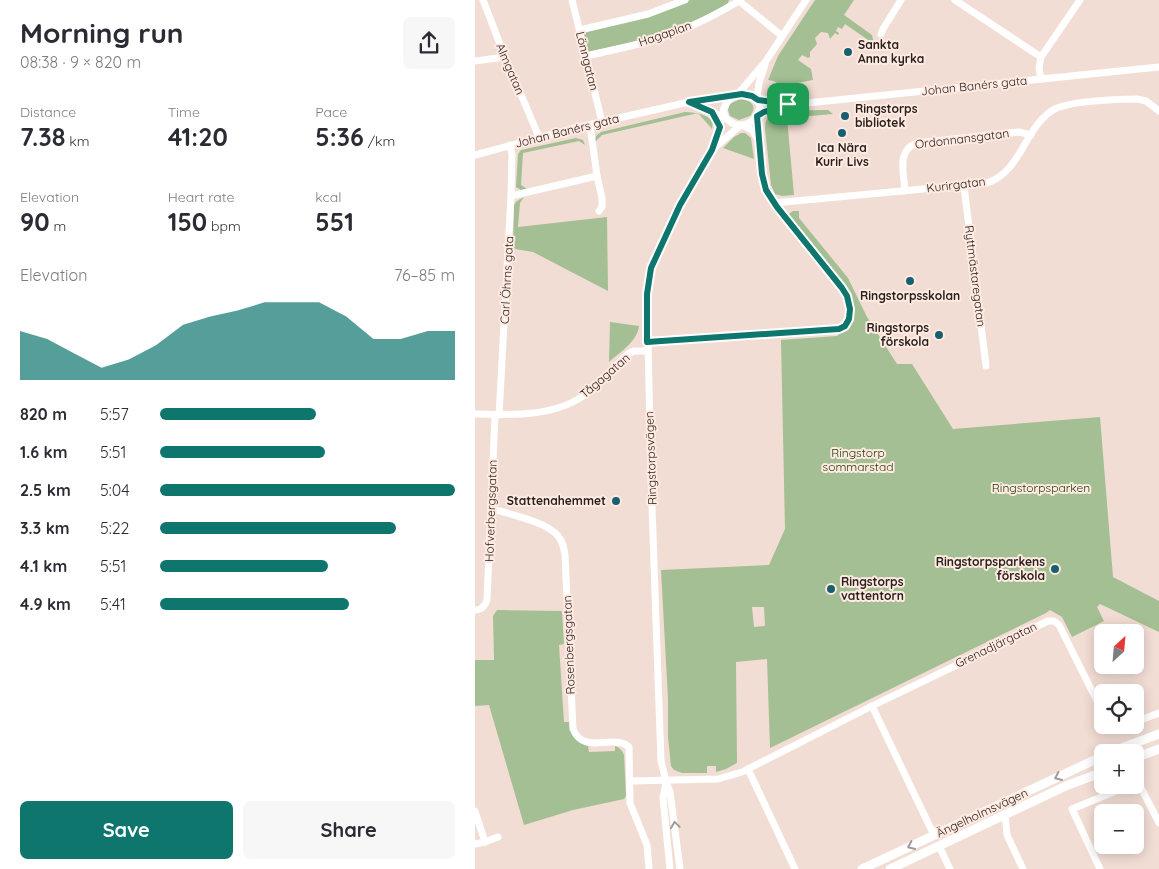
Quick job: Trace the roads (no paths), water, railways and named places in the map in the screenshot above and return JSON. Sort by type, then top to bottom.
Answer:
[{"type":"main road","points":[[1132,744],[1159,734]]},
{"type":"main road","points":[[1144,755],[1159,749]]},
{"type":"main road","name":"Ängelholmsvägen","points":[[862,869],[1094,760]]},
{"type":"main road","name":"Ängelholmsvägen","points":[[889,869],[1068,785],[1094,775]]},
{"type":"street","name":"Almgatan","points":[[483,0],[539,136]]},
{"type":"street","name":"Lönngatan","points":[[572,0],[602,122]]},
{"type":"street","name":"Hagaplan","points":[[580,30],[648,14],[685,0]]},
{"type":"street","points":[[724,118],[724,108],[727,101],[736,95],[766,61],[806,0]]},
{"type":"street","points":[[881,34],[901,0]]},
{"type":"street","points":[[955,0],[1041,57]]},
{"type":"street","points":[[1041,79],[1039,68],[1041,57],[1080,0]]},
{"type":"street","points":[[738,1],[783,36]]},
{"type":"street","name":"Hagaplan","points":[[587,56],[655,40],[709,18],[738,1]]},
{"type":"street","points":[[475,61],[505,57]]},
{"type":"street","points":[[647,342],[839,329],[847,324],[850,309],[847,296],[774,203],[764,184],[757,116],[760,107],[758,99],[759,83],[766,61]]},
{"type":"street","name":"Johan Banérs gata","points":[[758,99],[788,104],[1159,66]]},
{"type":"street","points":[[736,95],[749,95],[758,99]]},
{"type":"street","name":"Johan Banérs gata","points":[[475,155],[539,136],[689,102],[736,95]]},
{"type":"street","name":"Kurirgatan","points":[[774,203],[987,183],[1003,174],[1013,163],[1048,113],[1060,106],[1140,99],[1159,111]]},
{"type":"street","points":[[689,102],[752,130],[759,142]]},
{"type":"street","name":"Johan Banérs gata","points":[[757,116],[788,104]]},
{"type":"street","points":[[712,112],[720,127]]},
{"type":"street","points":[[741,125],[750,122],[757,116]]},
{"type":"street","name":"Ringstorpsvägen","points":[[681,869],[670,792],[663,770],[661,747],[647,294],[651,268],[680,205],[712,150],[724,118]]},
{"type":"street","points":[[590,125],[597,176],[603,198],[602,207],[599,211]]},
{"type":"street","name":"Ringstorpsvägen","points":[[712,150],[741,125]]},
{"type":"street","name":"Ordonnansgatan","points":[[905,191],[903,156],[906,149],[913,144],[1019,132],[1031,135]]},
{"type":"street","name":"Carl Öhrns gata","points":[[497,415],[511,196],[512,155],[510,145]]},
{"type":"street","points":[[511,196],[597,176]]},
{"type":"street","name":"Ryttmästaregatan","points":[[963,186],[986,366]]},
{"type":"street","name":"Tågagatan","points":[[475,414],[497,415],[545,411],[569,404],[584,396],[628,354],[635,351],[648,351]]},
{"type":"street","name":"Hofverbergsgatan","points":[[475,610],[485,606],[487,600],[497,415]]},
{"type":"street","name":"Rosenbergsgatan","points":[[492,509],[522,518],[551,530],[557,534],[563,544],[573,729],[577,737],[585,742],[627,745],[629,749],[630,803],[647,845],[649,869]]},
{"type":"street","name":"Grenadjärgatan","points":[[666,781],[719,779],[748,769],[872,706],[1036,626],[1051,621],[1057,623],[1063,631],[1094,695]]},
{"type":"street","points":[[872,706],[930,827],[934,832],[938,833]]},
{"type":"street","points":[[1144,719],[1159,713]]},
{"type":"street","points":[[748,769],[795,869]]},
{"type":"street","points":[[630,781],[666,781]]},
{"type":"street","name":"Ringstorpsvägen","points":[[666,781],[663,798],[670,869]]},
{"type":"street","points":[[1101,869],[1072,809],[1109,794]]},
{"type":"street","points":[[1143,794],[1159,823]]},
{"type":"street","points":[[475,811],[485,842]]},
{"type":"street","points":[[1005,814],[1007,834],[1023,869]]},
{"type":"street","points":[[475,844],[498,838]]},
{"type":"street","points":[[939,846],[949,866]]},
{"type":"place","name":"Sankta Anna kyrka","points":[[848,52]]},
{"type":"place","name":"Ringstorps bibliotek","points":[[845,116]]},
{"type":"place","name":"Ica Nära Kurir Livs","points":[[842,133]]},
{"type":"place","name":"Ringstorpsskolan","points":[[910,281]]},
{"type":"place","name":"Ringstorps förskola","points":[[939,335]]},
{"type":"place","name":"Stattenahemmet","points":[[616,501]]},
{"type":"place","name":"Ringstorpsparkens förskola","points":[[1055,569]]},
{"type":"place","name":"Ringstorps vattentorn","points":[[831,589]]},
{"type":"park label","name":"Ringstorp sommarstad","points":[[858,460]]},
{"type":"park label","name":"Ringstorpsparken","points":[[1041,488]]}]
